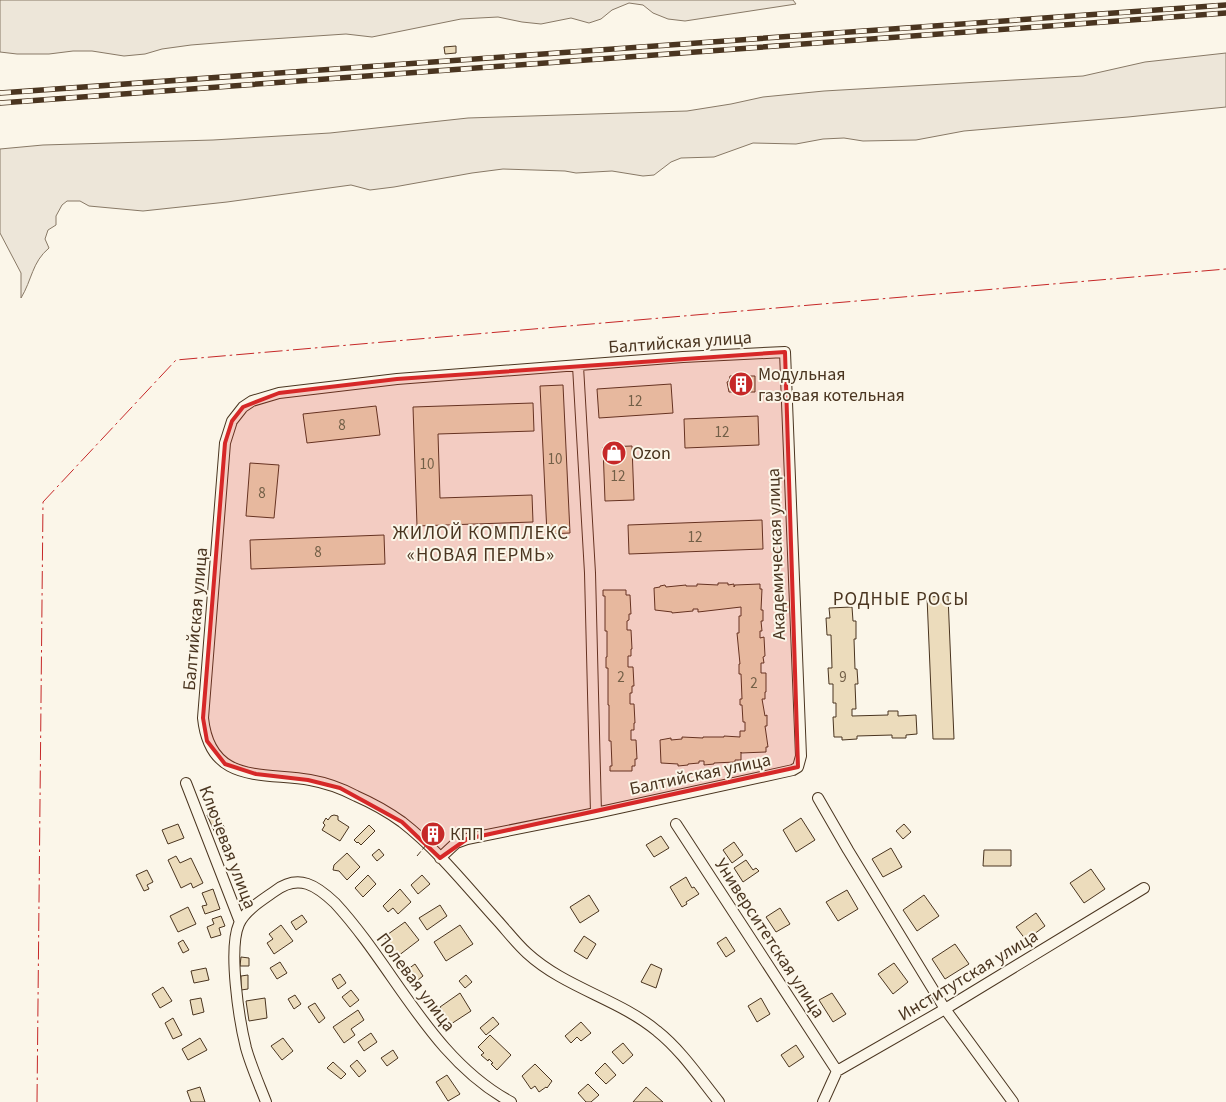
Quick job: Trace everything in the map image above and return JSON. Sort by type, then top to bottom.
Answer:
[{"type":"street","name":"Балтийская улица","points":[[784,352],[683,357],[397,379],[279,393],[243,407],[232,421],[225,443],[203,718],[208,741],[218,758],[235,769],[256,774],[324,783],[358,796],[402,822],[440,858],[456,843],[467,839],[793,770],[798,767],[801,756]]},
{"type":"street","name":"Академическая улица","points":[[784,352],[801,756]]},
{"type":"street","points":[[578,366],[590,573],[596,813]]},
{"type":"street","name":"Ключевая улица","points":[[186,783],[240,922]]},
{"type":"street","points":[[818,798],[945,1009],[1013,1102]]},
{"type":"street","name":"Университетская улица","points":[[676,824],[838,1071]]},
{"type":"street","points":[[440,858],[527,953],[554,974],[629,1013],[656,1030],[679,1052],[718,1102]]},
{"type":"street","name":"Ключевая улица","points":[[266,1102],[246,1048],[234,952],[240,922],[246,914],[288,883],[298,882]]},
{"type":"street","name":"Полевая улица","points":[[298,882],[322,891],[335,903],[421,1017],[468,1073],[511,1102]]},
{"type":"street","name":"Институтская улица","points":[[838,1071],[945,1009],[1144,888]]},
{"type":"street","points":[[823,1102],[838,1071]]},
{"type":"highlighted area","points":[[785,352],[798,767],[467,839],[440,858],[402,822],[340,788],[308,780],[256,774],[225,764],[207,741],[203,718],[225,443],[232,421],[243,407],[279,393],[397,379]]},
{"type":"shaded area","points":[[0,0],[793,0],[796,4],[685,21],[668,19],[653,13],[643,5],[629,3],[612,10],[601,19],[589,23],[571,18],[541,24],[498,17],[461,19],[372,37],[346,34],[241,41],[191,45],[124,56],[92,51],[49,54],[0,52]]},
{"type":"shaded area","points":[[1226,53],[1226,107],[964,131],[916,140],[863,141],[844,138],[823,139],[796,144],[753,143],[714,157],[681,158],[671,162],[654,175],[643,176],[612,171],[576,173],[503,169],[370,190],[351,185],[143,211],[89,206],[80,201],[67,201],[62,205],[56,216],[56,225],[48,230],[45,239],[49,248],[39,259],[21,298],[21,273],[0,233],[0,149],[43,145],[213,140],[330,133],[468,118],[687,111],[763,97],[824,91],[1083,76],[1145,62]]},
{"type":"building","points":[[456,46],[456,53],[445,54],[444,47]]},
{"type":"building","name":"Модульная газовая котельная","points":[[730,376],[755,376],[755,392],[729,392],[727,382]]},
{"type":"building","points":[[671,384],[673,413],[599,418],[597,389]]},
{"type":"building","points":[[563,385],[570,533],[547,534],[540,386]]},
{"type":"building","points":[[533,403],[534,431],[438,434],[440,498],[532,495],[533,522],[417,526],[413,407]]},
{"type":"building","points":[[376,406],[380,435],[307,443],[303,414]]},
{"type":"building","points":[[758,416],[759,445],[685,448],[684,419]]},
{"type":"building","points":[[632,446],[634,500],[605,501],[603,447]]},
{"type":"building","points":[[250,463],[279,465],[274,518],[246,516]]},
{"type":"building","points":[[762,520],[763,549],[629,554],[628,525]]},
{"type":"building","points":[[384,535],[385,564],[251,569],[250,540]]},
{"type":"building","points":[[718,583],[734,584],[734,587],[735,585],[760,584],[760,589],[762,589],[761,610],[763,610],[763,621],[761,621],[762,631],[760,631],[760,638],[764,637],[765,656],[763,657],[764,663],[761,663],[761,673],[766,673],[765,699],[762,699],[765,716],[767,715],[767,726],[765,726],[768,747],[766,747],[766,752],[741,753],[741,760],[735,760],[735,762],[704,765],[704,761],[699,761],[699,763],[678,766],[678,764],[661,763],[660,740],[682,739],[682,737],[740,737],[740,731],[745,731],[742,705],[740,705],[740,699],[742,699],[741,674],[739,674],[737,633],[739,633],[741,607],[698,612],[698,609],[693,609],[693,611],[672,613],[655,610],[654,588],[665,585],[666,587],[697,586],[697,584],[718,585]]},
{"type":"building","points":[[603,590],[626,590],[626,595],[630,595],[631,614],[629,614],[629,620],[627,621],[627,630],[631,630],[632,649],[631,656],[628,656],[628,667],[633,667],[634,686],[632,686],[632,693],[630,693],[630,704],[634,704],[635,723],[634,730],[631,730],[631,740],[636,740],[637,759],[635,759],[635,766],[632,766],[632,771],[610,771],[610,766],[612,766],[611,741],[609,741],[608,668],[606,668],[607,631],[605,631],[605,596],[603,596]]},
{"type":"building","points":[[948,596],[954,739],[933,739],[927,597]]},
{"type":"building","points":[[852,607],[853,621],[856,621],[856,639],[854,639],[855,669],[857,669],[858,684],[855,684],[856,709],[852,709],[852,716],[888,715],[888,711],[898,711],[898,716],[916,715],[917,734],[906,735],[906,738],[892,738],[892,735],[857,736],[857,739],[842,740],[842,737],[834,737],[833,717],[836,717],[836,703],[833,703],[833,684],[829,684],[828,668],[832,668],[831,635],[827,635],[826,618],[830,618],[829,608]]},
{"type":"building","points":[[213,812],[217,821],[221,820],[226,831],[216,835],[207,815]]},
{"type":"building","points":[[334,815],[338,816],[338,820],[349,827],[340,841],[322,830],[326,818],[328,820]]},
{"type":"building","points":[[801,818],[815,840],[796,852],[783,830]]},
{"type":"building","points":[[178,824],[184,838],[168,844],[162,830]]},
{"type":"building","points":[[904,824],[911,832],[903,839],[896,831]]},
{"type":"building","points":[[369,825],[375,831],[361,845],[357,843],[354,840]]},
{"type":"building","points":[[661,836],[669,848],[654,857],[646,845]]},
{"type":"building","points":[[734,842],[743,855],[732,863],[723,850]]},
{"type":"building","points":[[891,848],[902,867],[883,877],[872,859]]},
{"type":"building","points":[[379,849],[384,855],[377,861],[372,855]]},
{"type":"building","points":[[984,850],[1011,850],[1011,866],[983,866]]},
{"type":"building","points":[[347,853],[360,867],[347,880],[339,871],[333,870],[334,865]]},
{"type":"building","points":[[176,856],[180,863],[191,858],[203,883],[193,888],[191,883],[181,888],[168,860]]},
{"type":"building","points":[[746,860],[753,870],[756,868],[759,871],[743,882],[734,868]]},
{"type":"building","points":[[1091,869],[1105,889],[1084,903],[1070,883]]},
{"type":"building","points":[[147,870],[153,882],[147,885],[149,889],[144,891],[136,875]]},
{"type":"building","points":[[368,875],[376,884],[363,897],[355,888]]},
{"type":"building","points":[[422,875],[430,884],[418,894],[411,885]]},
{"type":"building","points":[[686,877],[692,888],[694,887],[699,894],[686,902],[687,904],[682,907],[670,887]]},
{"type":"building","points":[[213,889],[220,909],[205,914],[202,906],[207,905],[202,893]]},
{"type":"building","points":[[400,889],[411,902],[398,914],[393,908],[388,912],[383,906]]},
{"type":"building","points":[[847,890],[858,909],[838,921],[826,902]]},
{"type":"building","points":[[589,895],[599,911],[580,923],[570,907]]},
{"type":"building","points":[[924,895],[939,916],[917,931],[903,910]]},
{"type":"building","points":[[440,905],[447,916],[427,930],[419,918]]},
{"type":"building","points":[[188,907],[196,924],[178,932],[170,916]]},
{"type":"building","points":[[780,908],[790,924],[776,932],[766,917]]},
{"type":"building","points":[[1036,913],[1045,926],[1026,940],[1016,927]]},
{"type":"building","points":[[302,915],[307,922],[296,930],[291,922]]},
{"type":"building","points":[[221,916],[225,926],[219,928],[221,935],[211,938],[207,927],[214,924],[212,919]]},
{"type":"building","points":[[405,922],[419,940],[398,956],[384,937]]},
{"type":"building","points":[[281,925],[293,941],[274,954],[267,943],[273,939],[269,934]]},
{"type":"building","points":[[460,925],[473,944],[446,961],[434,942]]},
{"type":"building","points":[[584,936],[596,944],[587,959],[574,951]]},
{"type":"building","points":[[726,937],[735,951],[726,957],[717,943]]},
{"type":"building","points":[[183,940],[189,950],[183,953],[178,943]]},
{"type":"building","points":[[955,944],[969,964],[945,979],[932,959]]},
{"type":"building","points":[[241,957],[249,958],[249,966],[240,966]]},
{"type":"building","points":[[280,962],[287,973],[277,979],[270,968]]},
{"type":"building","points":[[894,963],[908,982],[893,994],[878,974]]},
{"type":"building","points":[[415,964],[423,976],[413,984],[404,972]]},
{"type":"building","points":[[651,964],[662,969],[656,988],[641,982]]},
{"type":"building","points":[[206,968],[209,980],[194,983],[191,971]]},
{"type":"building","points":[[340,974],[346,983],[338,989],[332,979]]},
{"type":"building","points":[[248,975],[248,989],[241,990],[241,976]]},
{"type":"building","points":[[466,975],[472,982],[465,988],[459,981]]},
{"type":"building","points":[[163,987],[172,1001],[160,1008],[152,994]]},
{"type":"building","points":[[351,990],[359,1000],[350,1007],[342,997]]},
{"type":"building","points":[[460,993],[471,1011],[451,1024],[440,1007]]},
{"type":"building","points":[[832,993],[846,1014],[833,1022],[819,1000]]},
{"type":"building","points":[[295,995],[301,1004],[294,1009],[288,999]]},
{"type":"building","points":[[201,998],[204,1012],[193,1015],[190,1000]]},
{"type":"building","points":[[265,998],[267,1018],[249,1021],[246,1001]]},
{"type":"building","points":[[761,998],[770,1014],[757,1022],[748,1006]]},
{"type":"building","points":[[315,1003],[325,1018],[319,1023],[308,1007]]},
{"type":"building","points":[[358,1010],[364,1020],[351,1029],[355,1035],[344,1043],[333,1027]]},
{"type":"building","points":[[493,1017],[499,1024],[486,1035],[480,1028]]},
{"type":"building","points":[[173,1018],[182,1035],[173,1039],[165,1023]]},
{"type":"building","points":[[581,1022],[591,1033],[581,1041],[577,1037],[571,1043],[565,1036]]},
{"type":"building","points":[[371,1033],[377,1042],[364,1051],[358,1042]]},
{"type":"building","points":[[490,1035],[511,1055],[497,1070],[489,1059],[488,1061],[481,1055],[484,1053],[478,1047]]},
{"type":"building","points":[[200,1038],[207,1050],[188,1060],[182,1049]]},
{"type":"building","points":[[283,1038],[293,1051],[282,1060],[271,1046]]},
{"type":"building","points":[[623,1043],[633,1055],[623,1064],[612,1052]]},
{"type":"building","points":[[796,1045],[804,1057],[789,1067],[781,1055]]},
{"type":"building","points":[[393,1050],[398,1058],[387,1066],[381,1058]]},
{"type":"building","points":[[357,1060],[366,1071],[359,1077],[350,1066]]},
{"type":"building","points":[[333,1062],[346,1074],[341,1079],[327,1068]]},
{"type":"building","points":[[605,1063],[616,1075],[606,1084],[595,1073]]},
{"type":"building","points":[[535,1064],[552,1081],[547,1088],[539,1092],[535,1086],[531,1089],[522,1076]]},
{"type":"building","points":[[447,1075],[460,1094],[448,1101],[436,1082]]},
{"type":"building","points":[[588,1084],[599,1095],[591,1102],[586,1102],[578,1093]]},
{"type":"building","points":[[200,1087],[205,1102],[191,1102],[187,1091]]},
{"type":"building","points":[[646,1087],[663,1102],[633,1102]]},
{"type":"railway","points":[[0,93],[1226,5]]},
{"type":"railway","points":[[0,103],[1226,13]]},
{"type":"fence","points":[[417,856],[432,838]]},
{"type":"power","points":[[37,1102],[43,502],[176,360],[1226,269]]},
{"type":"place","name":"Модульная газовая котельная","points":[[741,384]]},
{"type":"place","name":"Ozon","points":[[614,453]]},
{"type":"place","name":"КПП","points":[[433,834]]},
{"type":"district","name":"ЖИЛОЙ КОМПЛЕКС «НОВАЯ ПЕРМЬ»","points":[[481,543]]},
{"type":"district","name":"РОДНЫЕ РОСЫ","points":[[901,598]]}]
